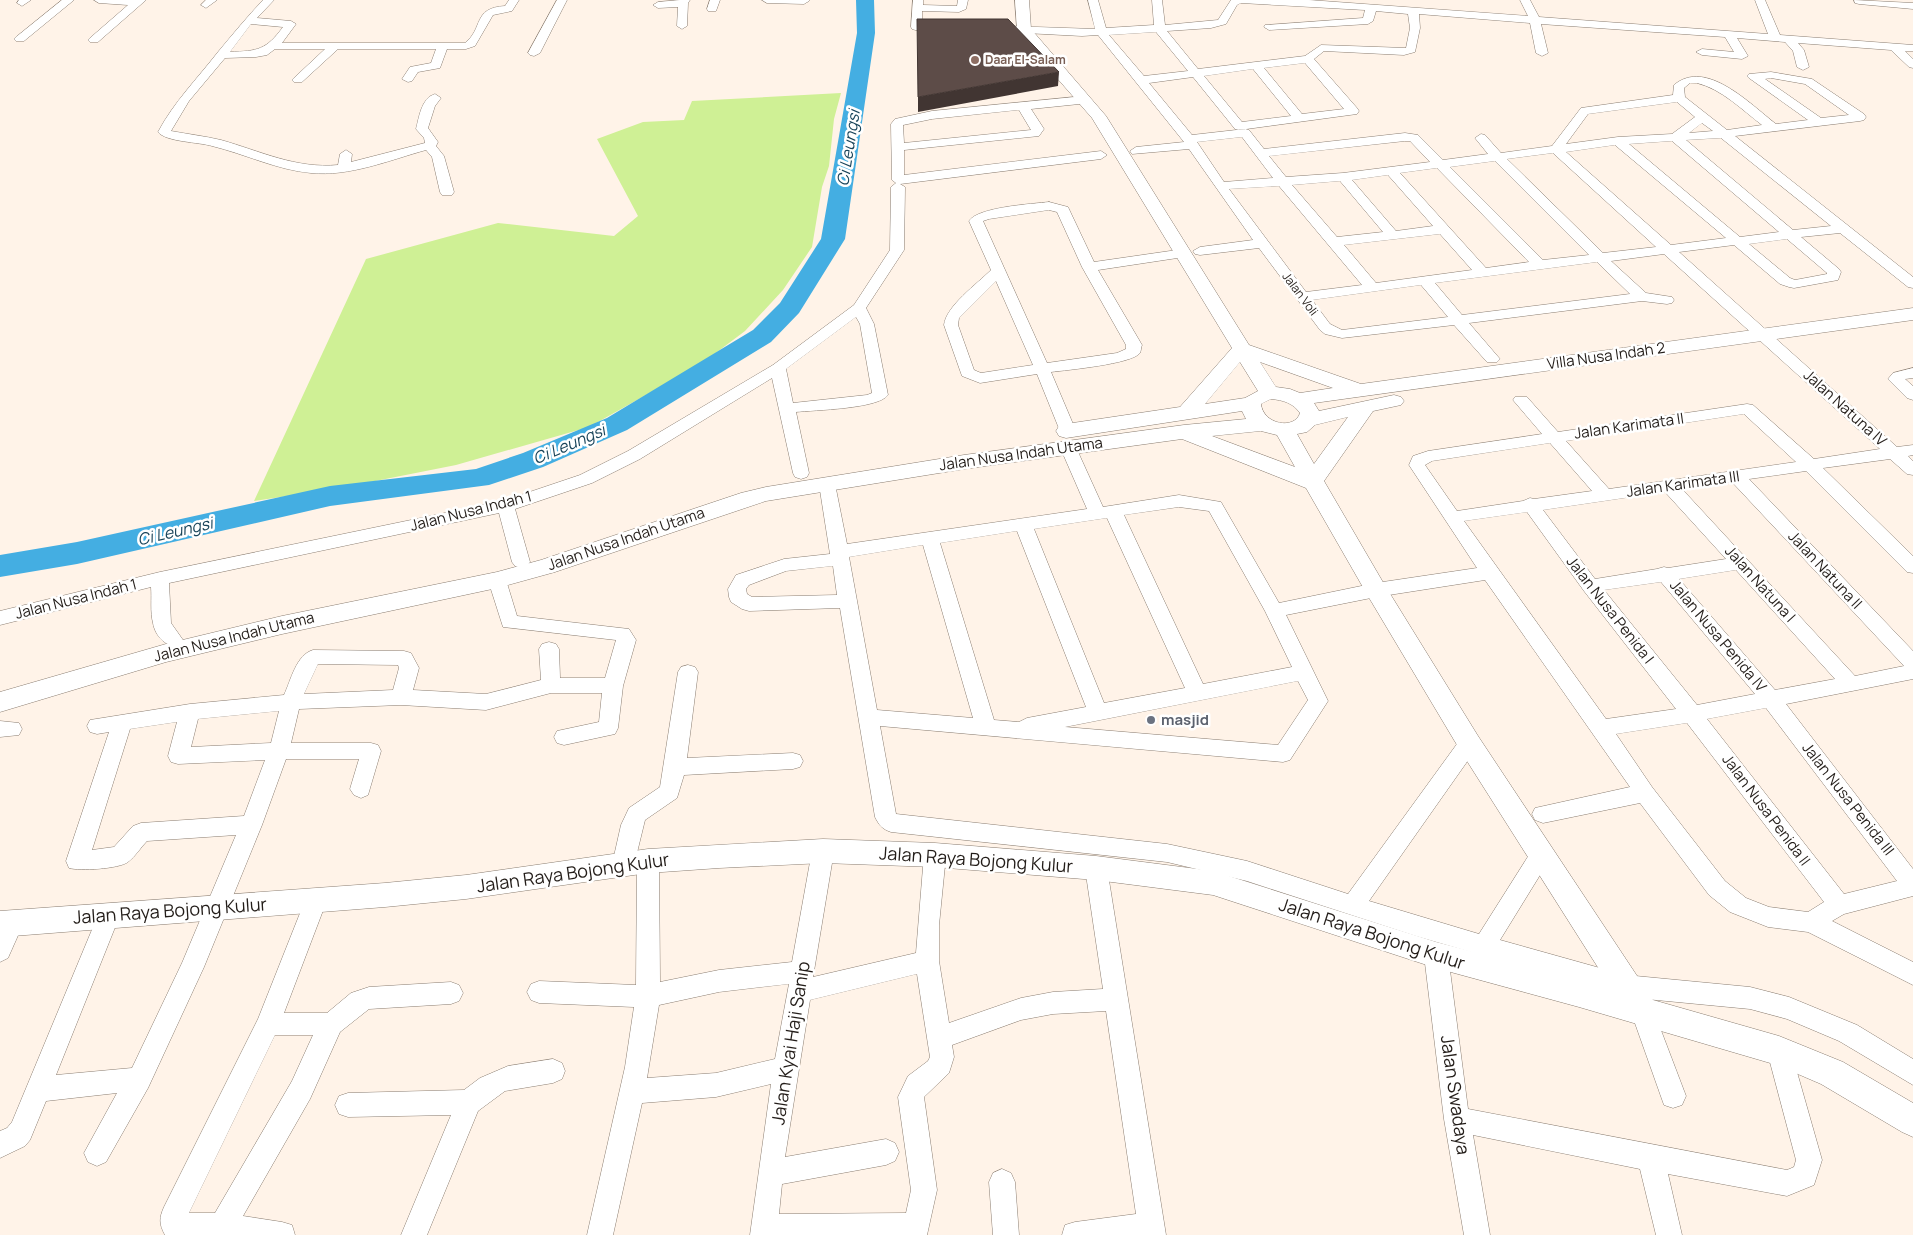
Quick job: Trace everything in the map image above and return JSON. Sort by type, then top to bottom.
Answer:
[{"type":"street","points":[[20,39],[69,0]]},
{"type":"street","points":[[99,0],[139,2]]},
{"type":"street","points":[[269,0],[248,21],[174,113],[164,130],[165,133],[215,143],[304,170],[322,171],[344,168],[429,146],[432,142],[431,139],[422,129],[429,106],[436,98]]},
{"type":"street","points":[[275,46],[333,48],[464,46],[471,44],[489,13],[494,10],[508,10],[514,0]]},
{"type":"street","points":[[534,54],[562,0]]},
{"type":"street","points":[[767,0],[804,1]]},
{"type":"street","points":[[952,29],[923,29],[916,27],[918,4],[959,9],[962,7],[963,0]]},
{"type":"street","points":[[1022,0],[1028,36],[1098,116],[1192,252],[1241,349],[1260,398],[1252,414],[1273,427],[1312,482],[1469,743],[1643,1012],[1673,1096]]},
{"type":"street","name":"Jalan Voli","points":[[1093,0],[1101,32],[1191,142],[1220,186],[1262,243],[1330,330],[1342,334],[1642,297],[1667,300]]},
{"type":"street","points":[[1157,0],[1160,30],[1239,126],[1353,112],[1308,59]]},
{"type":"street","points":[[990,29],[1028,36],[1160,30],[1211,25],[1222,22],[1233,3],[1240,0],[1378,6],[1413,12],[1913,48]]},
{"type":"street","points":[[1525,0],[1535,20],[1542,54]]},
{"type":"street","points":[[1760,0],[1776,39]]},
{"type":"street","points":[[1859,1],[1913,6]]},
{"type":"street","points":[[94,40],[139,2]]},
{"type":"street","points":[[658,5],[684,2],[682,26]]},
{"type":"street","points":[[1316,37],[1368,21],[1378,6]]},
{"type":"street","points":[[1269,26],[1316,37],[1357,54],[1404,52],[1411,50],[1415,28],[1413,12]]},
{"type":"street","points":[[1691,33],[1692,20]]},
{"type":"street","points":[[222,54],[262,54],[275,46],[291,24],[248,21]]},
{"type":"street","points":[[1702,52],[1735,57],[1742,56],[1730,36]]},
{"type":"street","points":[[1308,59],[1316,37]]},
{"type":"street","points":[[1789,40],[1798,50],[1803,67]]},
{"type":"street","points":[[408,79],[414,69],[436,66],[442,46]]},
{"type":"street","points":[[1894,46],[1913,65]]},
{"type":"street","points":[[298,80],[333,48]]},
{"type":"street","points":[[1142,80],[1308,59]]},
{"type":"street","points":[[1256,66],[1300,119]]},
{"type":"street","points":[[1220,186],[1343,177],[1496,155],[1618,141],[1723,134],[1860,117],[1808,80],[1771,75],[1753,76],[1819,122]]},
{"type":"street","points":[[1772,127],[1712,82],[1687,80],[1678,87],[1679,98],[1913,284]]},
{"type":"street","points":[[1556,149],[1585,111],[1679,98]]},
{"type":"street","points":[[1085,100],[932,115],[901,121],[897,124],[898,180],[1101,155]]},
{"type":"street","points":[[897,147],[1035,133],[1038,130],[1022,105]]},
{"type":"street","points":[[1675,137],[1702,117]]},
{"type":"street","points":[[1136,151],[1245,133],[1283,182],[1371,286]]},
{"type":"street","points":[[1260,153],[1409,137],[1416,139],[1540,265]]},
{"type":"street","points":[[1618,141],[1736,241],[1788,282],[1794,284],[1834,276],[1834,272],[1675,137]]},
{"type":"street","points":[[1481,138],[1600,258],[1642,297]]},
{"type":"street","points":[[429,146],[438,156],[447,192]]},
{"type":"street","name":"Jalan Natuna IV","points":[[1556,149],[1771,340],[1913,470]]},
{"type":"street","points":[[344,168],[346,154]]},
{"type":"street","points":[[1391,170],[1483,273]]},
{"type":"street","points":[[1343,177],[1393,235]]},
{"type":"street","name":"Jalan Nusa Indah 1","points":[[0,618],[160,578],[506,506],[586,479],[634,455],[778,368],[859,308],[897,250],[898,188]]},
{"type":"street","points":[[998,271],[952,318],[951,325],[967,373],[970,376],[980,378],[1042,367],[1121,357],[1133,351],[1134,344],[1090,267],[1063,210],[1049,206],[986,215],[977,219],[976,221],[998,271],[1042,367],[1061,409],[1068,439],[1196,693]]},
{"type":"street","points":[[1302,296],[1844,228]]},
{"type":"street","points":[[1334,242],[1444,229]]},
{"type":"street","points":[[1090,267],[1262,243]]},
{"type":"street","points":[[1424,280],[1492,359]]},
{"type":"street","points":[[788,408],[871,400],[880,395],[867,324],[859,308]]},
{"type":"street","name":"Villa Nusa Indah 2","points":[[1260,398],[1290,395],[1298,399],[1362,398],[1579,373],[1913,314]]},
{"type":"street","name":"Villa Nusa Indah 2","points":[[1771,340],[1913,327]]},
{"type":"street","points":[[1241,349],[1362,398],[1312,482]]},
{"type":"street","points":[[1241,349],[1185,422],[1312,482]]},
{"type":"street","points":[[778,368],[801,473]]},
{"type":"street","points":[[1020,371],[1027,386]]},
{"type":"street","points":[[1913,374],[1898,376],[1896,380],[1913,395]]},
{"type":"street","name":"Jalan Nusa Indah Utama","points":[[0,702],[166,652],[424,589],[521,562],[752,483],[801,473],[1185,422],[1260,398]]},
{"type":"street","name":"Villa Nusa Indah 2","points":[[1273,427],[1300,427],[1308,420],[1362,398]]},
{"type":"street","points":[[1298,399],[1306,406],[1310,413],[1308,420]]},
{"type":"street","points":[[1521,400],[1552,437],[1605,494]]},
{"type":"street","name":"Jalan Karimata II","points":[[1453,517],[1416,465],[1419,460],[1428,456],[1747,409],[1810,464],[1913,567]]},
{"type":"street","name":"Jalan Nusa Indah Utama","points":[[1185,422],[1273,427]]},
{"type":"street","name":"Jalan Nusa Indah Utama","points":[[0,689],[173,640],[299,610],[424,589],[497,580],[547,566],[749,498],[1068,439]]},
{"type":"street","name":"Jalan Karimata III","points":[[1453,517],[1530,504],[1669,486],[1913,450]]},
{"type":"street","name":"Jalan Natuna II","points":[[1736,476],[1913,663]]},
{"type":"street","points":[[826,484],[886,817],[891,823],[1167,853],[1247,870],[1416,926],[1485,944],[1625,986],[1750,998],[1789,1008],[1848,1033],[1913,1073]]},
{"type":"street","name":"Jalan Natuna I","points":[[1669,486],[1850,683]]},
{"type":"street","points":[[847,601],[749,604],[738,597],[737,589],[742,580],[784,565],[930,538],[1179,501],[1215,506],[1274,611],[1318,701],[1283,754],[868,716]]},
{"type":"street","name":"Jalan Nusa Penida I","points":[[1530,504],[1590,586],[1692,714]]},
{"type":"street","points":[[506,506],[521,562]]},
{"type":"street","points":[[1453,517],[1490,573],[1601,728],[1644,793],[1717,888],[1738,905],[1768,917],[1811,922],[1913,974]]},
{"type":"street","points":[[1023,524],[1098,712]]},
{"type":"street","points":[[930,538],[996,729]]},
{"type":"street","points":[[1590,586],[1664,573],[1741,563]]},
{"type":"street","points":[[1274,611],[1376,590],[1490,573]]},
{"type":"street","name":"Jalan Nusa Penida IV","points":[[1664,573],[1771,699]]},
{"type":"street","points":[[160,578],[162,624],[173,640]]},
{"type":"street","points":[[497,580],[510,622],[622,634],[626,640],[613,686],[608,728],[564,737]]},
{"type":"street","points":[[550,648],[551,685]]},
{"type":"street","points":[[97,1153],[138,1079],[192,967],[252,825],[279,751],[291,702],[308,662],[313,657],[404,658],[409,668],[401,697]]},
{"type":"street","points":[[600,1235],[632,1091],[648,996],[632,825],[637,814],[670,792],[688,672]]},
{"type":"street","points":[[996,729],[1098,712],[1304,672]]},
{"type":"street","points":[[1601,728],[1692,714],[1913,672]]},
{"type":"street","points":[[97,726],[190,712],[291,702],[401,697],[486,702],[551,685],[613,686]]},
{"type":"street","name":"Jalan Nusa Penida III","points":[[1771,699],[1910,882],[1911,886],[1906,889],[1839,905],[1811,922]]},
{"type":"street","points":[[190,712],[178,756],[279,751],[371,751],[361,789]]},
{"type":"street","name":"Jalan Nusa Penida II","points":[[1692,714],[1839,905]]},
{"type":"street","points":[[122,722],[77,861],[120,856],[141,832],[252,825]]},
{"type":"street","points":[[1353,905],[1469,743]]},
{"type":"street","points":[[675,766],[793,761]]},
{"type":"street","points":[[1543,814],[1644,793]]},
{"type":"street","name":"Jalan Raya Bojong Kulur","points":[[6,923],[385,896],[466,887],[635,863],[823,851],[936,854],[1096,868],[1213,882],[1436,956],[1779,1051],[1832,1073],[1913,1121]]},
{"type":"street","name":"Jalan Kyai Haji Sanip","points":[[763,1231],[786,1069],[823,851]]},
{"type":"street","points":[[763,1231],[914,1230],[924,1190],[911,1097],[912,1089],[941,1065],[939,1038],[927,961],[928,925],[936,854]]},
{"type":"street","points":[[1485,944],[1542,854]]},
{"type":"street","points":[[1075,1235],[1152,1230],[1118,999],[1096,868]]},
{"type":"street","points":[[282,1235],[222,1227],[175,1226],[173,1216],[268,1024],[316,900]]},
{"type":"street","points":[[0,1145],[16,1137],[21,1131],[109,915]]},
{"type":"street","points":[[0,951],[6,923]]},
{"type":"street","name":"Jalan Swadaya","points":[[1436,956],[1457,1119],[1476,1235]]},
{"type":"street","points":[[539,992],[648,996],[719,981],[800,982],[927,961]]},
{"type":"street","points":[[222,1227],[301,1090],[331,1024],[359,1001],[368,998],[451,993]]},
{"type":"street","points":[[939,1038],[1022,1009],[1053,1003],[1118,999]]},
{"type":"street","points":[[268,1024],[331,1024]]},
{"type":"street","points":[[1457,1119],[1787,1183],[1805,1176],[1809,1160],[1779,1051]]},
{"type":"street","points":[[632,1091],[716,1085],[786,1069]]},
{"type":"street","points":[[414,1235],[469,1102],[484,1087],[498,1081],[553,1071]]},
{"type":"street","points":[[39,1089],[138,1079]]},
{"type":"street","points":[[348,1105],[469,1102]]},
{"type":"street","points":[[770,1173],[886,1152]]},
{"type":"street","points":[[1651,1158],[1670,1235]]},
{"type":"street","points":[[1002,1182],[1006,1235]]},
{"type":"green space","points":[[841,93],[834,119],[829,166],[822,187],[812,247],[783,290],[745,331],[701,364],[589,427],[456,465],[335,489],[254,501],[366,259],[498,223],[614,236],[638,216],[597,139],[643,122],[684,120],[692,101]]},
{"type":"building","name":"Daar El-Salam","points":[[917,19],[1008,19],[1059,72],[918,97]]},
{"type":"waterway","name":"Ci Leungsi","points":[[0,566],[77,553],[330,496],[479,478],[533,460],[617,424],[762,336],[790,308],[833,239],[866,33],[865,0]]},
{"type":"place","name":"Daar El-Salam","points":[[975,60]]},
{"type":"place","name":"masjid","points":[[1151,720]]}]
